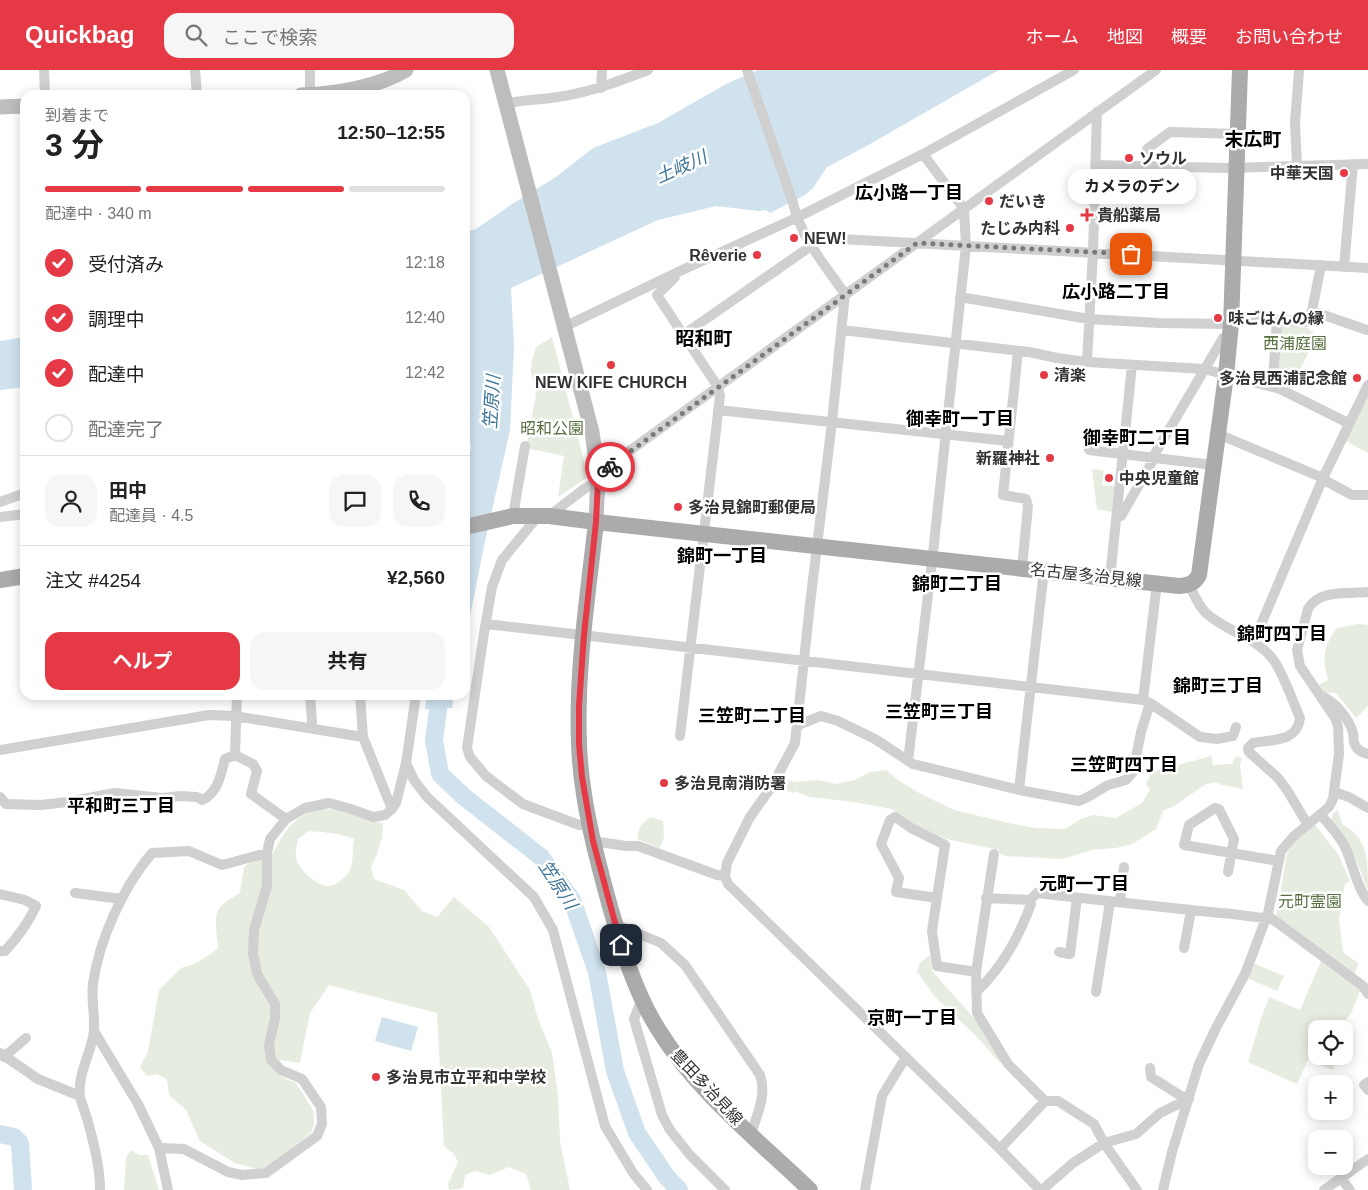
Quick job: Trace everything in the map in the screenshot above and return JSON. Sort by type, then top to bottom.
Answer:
[{"type":"main road","points":[[1189,585],[1196,581],[1199,575],[1226,375],[1233,260],[1240,70]]},
{"type":"main road","name":"名古屋多治見線","points":[[470,526],[509,516],[544,515],[1110,578],[1189,585]]},
{"type":"main road","name":"豊田多治見線","points":[[596,522],[584,635],[579,705],[579,744],[582,777],[593,841],[615,924],[641,1001],[658,1030],[682,1063],[701,1086],[810,1190]]},
{"type":"main road","points":[[0,580],[20,577]]},
{"type":"street","points":[[44,70],[45,90]]},
{"type":"street","points":[[195,70],[197,90]]},
{"type":"street","points":[[310,70],[310,90]]},
{"type":"street","points":[[346,90],[406,70]]},
{"type":"street","points":[[497,70],[592,432],[598,481],[596,522]]},
{"type":"street","points":[[601,88],[602,70]]},
{"type":"street","points":[[507,109],[520,100],[552,98],[601,88],[648,70]]},
{"type":"street","points":[[747,70],[793,203],[796,218],[811,246],[845,294],[795,743],[772,786],[750,817],[726,863],[728,884],[738,896],[1041,1190],[1073,1163],[1104,1143],[1136,1134],[1160,1113],[1189,1099]]},
{"type":"street","points":[[563,323],[796,218],[923,154],[1074,70]]},
{"type":"street","points":[[590,824],[579,825],[523,804],[486,776],[470,757],[468,738],[492,586],[502,560],[544,515],[598,481],[612,464],[1156,70]]},
{"type":"street","points":[[1297,165],[1295,123],[1299,70]]},
{"type":"street","points":[[0,107],[20,106]]},
{"type":"street","points":[[1087,362],[1093,252],[1097,112]]},
{"type":"street","points":[[1147,166],[1147,149],[1170,132],[1238,134]]},
{"type":"street","points":[[908,761],[966,246],[964,209],[923,154]]},
{"type":"street","points":[[1344,267],[1353,164]]},
{"type":"street","points":[[1096,165],[1237,166],[1368,164]]},
{"type":"street","points":[[804,234],[822,238],[1368,268]]},
{"type":"street","points":[[683,335],[811,246]]},
{"type":"street","points":[[960,297],[1089,319],[1228,326],[1277,320],[1306,322],[1312,311],[1321,265]]},
{"type":"street","points":[[680,271],[657,295],[718,387],[720,396],[680,736]]},
{"type":"street","points":[[1312,311],[1368,328]]},
{"type":"street","points":[[1271,386],[1277,320]]},
{"type":"street","points":[[1121,516],[1228,326]]},
{"type":"street","points":[[842,330],[1018,351],[1087,362],[1204,369],[1271,386],[1348,423]]},
{"type":"street","points":[[1018,351],[1003,495],[1026,499],[1028,506],[1022,568]]},
{"type":"street","points":[[1110,578],[1132,365]]},
{"type":"street","points":[[1254,641],[1323,478],[1368,385]]},
{"type":"street","points":[[718,410],[1008,441]]},
{"type":"street","points":[[1218,434],[1323,478],[1352,495],[1368,495]]},
{"type":"street","points":[[509,516],[525,446]]},
{"type":"street","points":[[1089,450],[1214,465]]},
{"type":"street","points":[[0,502],[20,495]]},
{"type":"street","points":[[0,518],[20,515]]},
{"type":"street","points":[[1019,790],[1044,570]]},
{"type":"street","points":[[798,725],[821,716],[838,721],[875,739],[913,764],[1019,790],[1079,801],[1108,785],[1126,780],[1133,772],[1146,701],[1157,583]]},
{"type":"street","points":[[1189,585],[1206,612],[1254,641],[1273,658],[1300,718],[1299,726],[1294,733],[1286,738],[1253,743],[1248,748],[1249,752],[1278,778],[1308,825]]},
{"type":"street","points":[[1163,1190],[1172,1152],[1199,1064],[1245,974],[1266,918],[1281,851],[1329,807],[1334,792],[1339,754],[1338,726],[1335,718],[1300,666],[1297,657],[1297,650],[1308,609],[1311,604],[1325,595],[1368,592]]},
{"type":"street","points":[[486,624],[1146,701],[1204,738],[1217,739],[1233,736],[1236,727]]},
{"type":"street","points":[[1318,695],[1331,701],[1353,731],[1354,744],[1360,752],[1368,754]]},
{"type":"street","points":[[235,754],[236,700]]},
{"type":"street","points":[[310,700],[311,727]]},
{"type":"street","points":[[360,700],[363,737],[392,809]]},
{"type":"street","points":[[159,1148],[184,1149],[228,1172],[242,1175],[266,1173],[317,1136],[322,1124],[321,1107],[302,1080],[281,1070],[271,1060],[269,1045],[275,1018],[275,1004],[257,974],[253,953],[254,930],[267,886],[267,854],[270,839],[286,818],[306,808],[329,803],[374,817],[385,815],[392,809],[396,803],[406,763],[415,700]]},
{"type":"street","points":[[0,750],[209,715],[235,716],[363,737]]},
{"type":"street","points":[[2,803],[41,804],[67,802],[115,793],[162,798],[181,796],[202,800],[208,797],[216,787],[225,759],[235,754]]},
{"type":"street","points":[[235,754],[253,764],[257,771],[250,794],[286,818]]},
{"type":"street","points":[[406,763],[414,780],[427,798],[534,897],[553,930],[605,1126],[633,1173],[648,1190]]},
{"type":"street","points":[[1334,792],[1349,797],[1368,808]]},
{"type":"street","points":[[1228,872],[1232,853],[1234,839],[1219,809],[1215,808],[1189,825],[1184,846],[1232,853],[1279,861]]},
{"type":"street","points":[[1321,815],[1342,842],[1368,902]]},
{"type":"street","points":[[936,898],[896,892],[899,878],[881,844],[890,820],[896,816],[911,828],[945,846],[932,930],[937,966],[976,972]]},
{"type":"street","points":[[593,841],[638,846],[717,875],[726,876]]},
{"type":"street","points":[[100,1190],[98,1167],[80,1096],[82,1072],[94,1031],[93,985],[102,944],[122,899],[142,864],[152,853],[188,851],[222,865],[267,854]]},
{"type":"street","points":[[994,854],[976,972],[977,1013],[1001,1055],[1045,1101],[1058,1102],[1094,1124],[1104,1143],[1136,1190]]},
{"type":"street","points":[[1096,992],[1124,867]]},
{"type":"street","points":[[75,893],[122,899]]},
{"type":"street","points":[[986,898],[1030,900],[1037,893],[1191,911],[1271,918],[1363,986],[1368,994]]},
{"type":"street","points":[[0,894],[25,900],[36,906],[18,937],[5,951],[0,951]]},
{"type":"street","points":[[1059,952],[1070,954],[1077,898]]},
{"type":"street","points":[[976,992],[989,980],[1013,945],[1032,904],[1030,900]]},
{"type":"street","points":[[1184,948],[1191,911]]},
{"type":"street","points":[[615,924],[661,943],[685,965],[755,1068],[762,1081],[762,1089],[760,1105],[751,1134]]},
{"type":"street","points":[[641,1001],[634,1019],[662,1115],[670,1130],[690,1155],[725,1190]]},
{"type":"street","points":[[94,1031],[138,1104],[159,1148],[168,1190]]},
{"type":"street","points":[[26,1038],[2,1055],[38,1079],[80,1096]]},
{"type":"street","points":[[865,1190],[882,1096],[906,1057]]},
{"type":"street","points":[[1150,1068],[1151,1077],[1180,1096],[1189,1099]]},
{"type":"street","points":[[1368,1082],[1364,1085],[1368,1090]]},
{"type":"street","points":[[1000,1149],[1045,1101]]},
{"type":"street","points":[[1324,1190],[1368,1159]]},
{"type":"street","points":[[1341,1178],[1350,1190]]},
{"type":"green space","name":"西浦庭園","points":[[1281,324],[1308,328],[1317,336],[1290,389],[1275,383]]},
{"type":"green space","name":"昭和公園","points":[[552,337],[586,471],[585,479],[558,497],[564,456],[526,448],[536,395],[531,371],[532,361],[536,347]]},
{"type":"green space","points":[[1368,393],[1368,453],[1344,440]]},
{"type":"green space","points":[[1092,469],[1104,471],[1102,485],[1115,486],[1112,512],[1097,509]]},
{"type":"green space","points":[[1358,624],[1368,625],[1368,706],[1356,718],[1336,693],[1319,692],[1316,686],[1328,680],[1325,652],[1332,634],[1337,628]]},
{"type":"green space","points":[[1211,756],[1213,765],[1232,764],[1236,756],[1242,758],[1240,765],[1243,789],[1222,785],[1217,782],[1206,784],[1174,806],[1163,811],[1156,829],[1132,844],[1116,848],[1092,850],[1063,859],[1005,856],[999,853],[999,850],[946,839],[915,826],[892,809],[810,797],[779,787],[782,779],[796,782],[817,780],[836,784],[855,780],[870,772],[886,770],[921,794],[954,810],[1036,828],[1065,829],[1081,819],[1093,815],[1116,818],[1142,803],[1150,790],[1146,784],[1152,772]]},
{"type":"green space","points":[[316,809],[348,810],[368,821],[383,823],[382,837],[371,867],[374,879],[404,890],[422,911],[437,917],[454,897],[489,927],[530,990],[538,1019],[552,1053],[558,1095],[560,1141],[570,1190],[531,1190],[526,1174],[509,1167],[489,1175],[475,1171],[465,1175],[463,1188],[449,1190],[448,1184],[458,1162],[454,1154],[444,1146],[437,1013],[329,985],[310,1013],[300,1063],[281,1060],[270,1067],[284,1078],[296,1083],[314,1112],[314,1124],[311,1133],[268,1167],[257,1169],[235,1163],[200,1141],[186,1110],[169,1095],[167,1079],[156,1074],[147,1076],[140,1067],[148,1051],[159,990],[181,968],[194,964],[218,948],[216,916],[224,903],[240,893],[244,867],[253,860],[270,859],[288,829],[299,818]],"holes":[[[309,831],[337,834],[354,839],[350,870],[342,880],[331,886],[323,885],[313,880],[297,862],[298,839]]]},
{"type":"green space","points":[[1338,810],[1342,824],[1357,836],[1365,851],[1368,869],[1368,890],[1352,853],[1331,820],[1333,813]]},
{"type":"green space","points":[[650,817],[663,821],[664,838],[660,848],[637,839],[640,826]]},
{"type":"green space","name":"元町霊園","points":[[1315,825],[1338,854],[1350,881],[1345,884],[1339,919],[1343,952],[1359,964],[1351,979],[1361,989],[1346,1020],[1308,1020],[1308,1060],[1297,1084],[1248,1062],[1269,997],[1300,1010],[1324,954],[1276,918],[1287,853],[1297,840]]},
{"type":"green space","points":[[930,955],[932,971],[980,1025],[1003,1062],[1000,1063],[978,1038],[935,997],[917,971],[920,963]]},
{"type":"green space","points":[[1253,963],[1284,976],[1277,991],[1247,978]]},
{"type":"green space","name":"元町霊園","points":[[1320,1065],[1335,1065],[1333,1070]]},
{"type":"green space","points":[[131,1150],[139,1155],[148,1155],[159,1190],[124,1190],[126,1158]]},
{"type":"water","name":"土岐川","points":[[758,70],[999,70],[827,167],[813,188],[805,195],[770,213],[766,210],[759,211],[716,206],[658,220],[511,288],[514,347],[510,430],[470,616],[470,231],[476,229],[556,177],[593,148],[658,123],[728,83]]},
{"type":"water","points":[[20,338],[20,388],[0,390],[0,341]]},
{"type":"water","points":[[426,700],[453,700],[452,708],[425,709]]},
{"type":"water","points":[[382,1017],[418,1027],[411,1051],[375,1041]]},
{"type":"waterway","name":"笠原川","points":[[439,700],[434,740],[440,774],[463,796],[541,857],[572,900],[597,972],[615,1071],[637,1133],[666,1176],[679,1190]]},
{"type":"waterway","points":[[0,1134],[14,1137],[20,1143],[23,1190]]},
{"type":"way so far","points":[[610,467],[917,243],[1131,254]]},
{"type":"place","name":"ソウル","points":[[1129,158]]},
{"type":"place","name":"中華天国","points":[[1344,173]]},
{"type":"place","name":"だいき","points":[[989,201]]},
{"type":"place","name":"貴船薬局","points":[[1087,215]]},
{"type":"place","name":"たじみ内科","points":[[1070,228]]},
{"type":"place","name":"NEW!","points":[[794,238]]},
{"type":"place","name":"カメラのデン","points":[[1131,254]]},
{"type":"place","name":"Rêverie","points":[[757,255]]},
{"type":"place","name":"味ごはんの縁","points":[[1218,318]]},
{"type":"place","name":"NEW KIFE CHURCH","points":[[611,365]]},
{"type":"place","name":"清楽","points":[[1044,375]]},
{"type":"place","name":"多治見西浦記念館","points":[[1357,378]]},
{"type":"place","name":"新羅神社","points":[[1050,458]]},
{"type":"place","name":"中央児童館","points":[[1109,478]]},
{"type":"place","name":"多治見錦町郵便局","points":[[678,507]]},
{"type":"place","name":"多治見南消防署","points":[[664,783]]},
{"type":"place","name":"多治見市立平和中学校","points":[[376,1077]]},
{"type":"district","name":"末広町","points":[[1253,139]]},
{"type":"district","name":"広小路一丁目","points":[[909,193]]},
{"type":"district","name":"広小路二丁目","points":[[1116,292]]},
{"type":"district","name":"昭和町","points":[[704,338]]},
{"type":"district","name":"御幸町一丁目","points":[[960,419]]},
{"type":"district","name":"御幸町二丁目","points":[[1137,438]]},
{"type":"district","name":"錦町一丁目","points":[[722,556]]},
{"type":"district","name":"錦町二丁目","points":[[957,584]]},
{"type":"district","name":"錦町四丁目","points":[[1282,634]]},
{"type":"district","name":"錦町三丁目","points":[[1218,686]]},
{"type":"district","name":"三笠町三丁目","points":[[939,712]]},
{"type":"district","name":"三笠町二丁目","points":[[752,716]]},
{"type":"district","name":"三笠町四丁目","points":[[1124,765]]},
{"type":"district","name":"平和町三丁目","points":[[121,806]]},
{"type":"district","name":"元町一丁目","points":[[1084,884]]},
{"type":"district","name":"京町一丁目","points":[[912,1018]]},
{"type":"route","points":[[610,467],[598,481],[596,522],[584,635],[579,705],[579,744],[582,777],[593,841],[621,945]]}]
